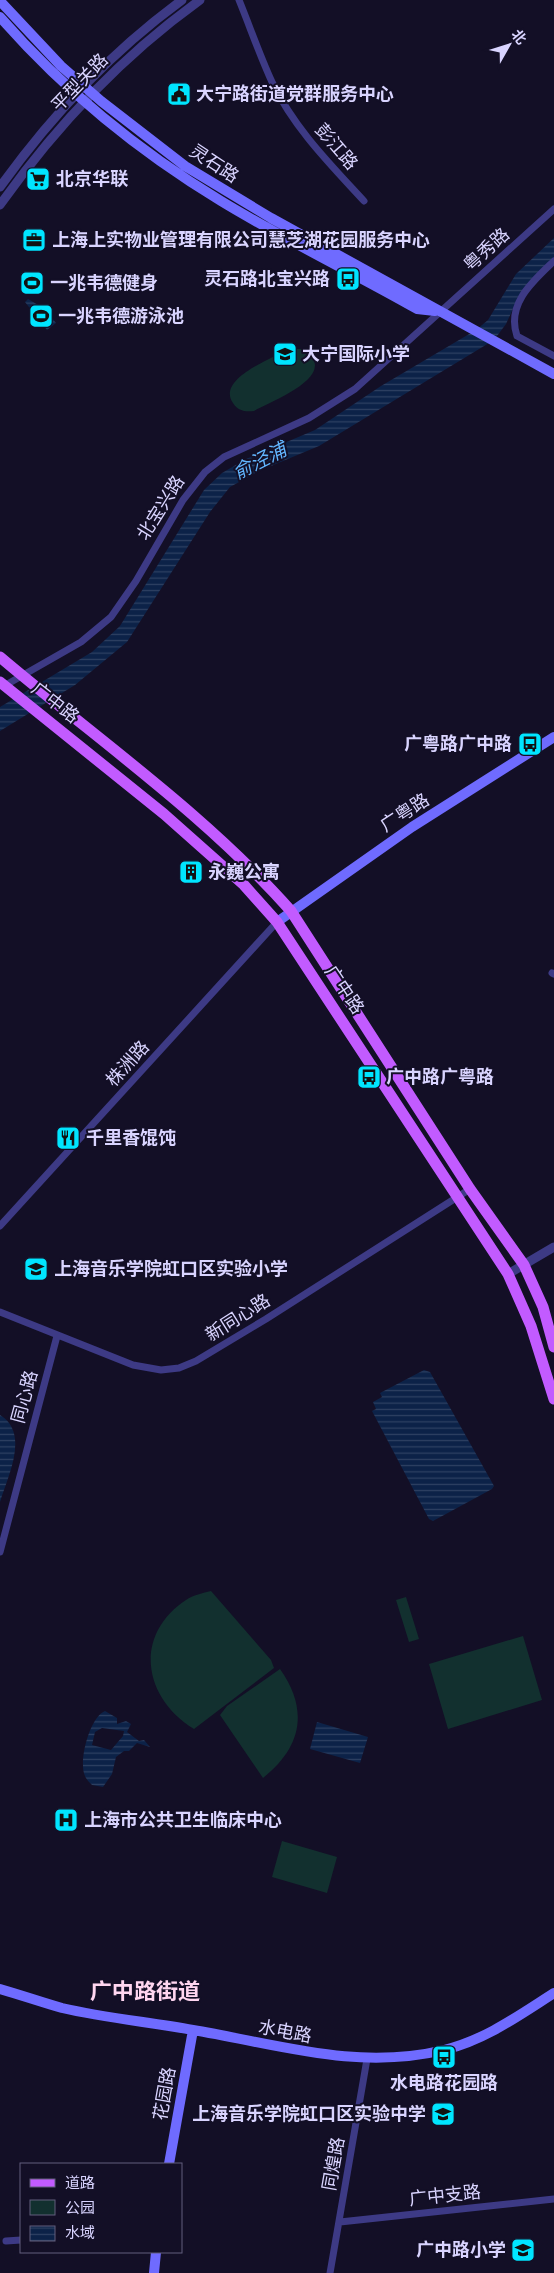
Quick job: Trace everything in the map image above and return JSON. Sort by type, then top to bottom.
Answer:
[{"type":"main road","name":"灵石路","points":[[0,1],[84,93]]},
{"type":"main road","name":"灵石路","points":[[0,18],[52,72],[185,166],[228,193],[554,374]]},
{"type":"main road","name":"广中路","points":[[0,657],[202,823],[255,870],[290,910],[470,1189],[524,1264],[543,1307],[554,1347]]},
{"type":"main road","name":"广中路","points":[[1,686],[37,710],[164,814],[244,885],[277,922],[508,1274],[531,1326],[554,1399]]},
{"type":"main road","name":"广粤路","points":[[277,922],[290,910],[412,827],[554,737]]},
{"type":"main road","name":"水电路","points":[[0,1990],[62,2008],[193,2030],[316,2054],[367,2059],[419,2055],[475,2040],[496,2030],[554,1993]]},
{"type":"main road","name":"花园路","points":[[169,2163],[193,2030]]},
{"type":"main road","points":[[154,2273],[156,2253]]},
{"type":"street","name":"平型关路","points":[[0,187],[26,152],[84,93],[131,40],[182,0]]},
{"type":"street","name":"平型关路","points":[[0,205],[84,93],[200,0]]},
{"type":"street","name":"彭江路","points":[[239,0],[272,83],[290,112],[311,143],[364,201]]},
{"type":"street","name":"粤秀路","points":[[441,312],[554,209]]},
{"type":"street","points":[[554,261],[524,293],[515,312],[514,327],[517,336],[554,356]]},
{"type":"street","name":"北宝兴路","points":[[1,686],[81,642],[112,617],[136,581],[183,500],[205,472],[231,453],[292,427],[340,400],[370,377],[441,312]]},
{"type":"street","name":"株洲路","points":[[0,1226],[277,922]]},
{"type":"street","name":"新同心路","points":[[0,1312],[142,1368],[161,1370],[187,1365],[266,1319],[470,1189]]},
{"type":"street","points":[[508,1274],[554,1247]]},
{"type":"street","name":"同心路","points":[[0,1552],[57,1336]]},
{"type":"street","name":"同煌路","points":[[330,2273],[367,2059]]},
{"type":"street","name":"广中支路","points":[[340,2222],[554,2199]]},
{"type":"street","points":[[6,2241],[20,2240]]},
{"type":"green space","points":[[289,349],[302,349],[313,358],[315,368],[310,377],[288,394],[254,411],[245,411],[237,408],[230,394],[232,386],[239,378],[249,370]]},
{"type":"green space","points":[[211,1591],[271,1660],[274,1668],[194,1729],[177,1716],[164,1701],[155,1684],[151,1666],[152,1648],[158,1631],[169,1614],[189,1598]]},
{"type":"green space","points":[[406,1597],[419,1639],[409,1642],[396,1600]]},
{"type":"green space","points":[[523,1636],[542,1700],[448,1729],[429,1664]]},
{"type":"green space","points":[[280,1669],[295,1699],[298,1713],[297,1727],[293,1741],[286,1754],[263,1778],[220,1715],[227,1706]]},
{"type":"green space","points":[[282,1841],[337,1857],[327,1893],[272,1877]]},
{"type":"water","name":"俞泾浦","points":[[554,238],[554,259],[518,298],[506,324],[494,340],[319,446],[259,471],[230,487],[210,512],[127,642],[75,685],[0,731],[0,707],[92,652],[120,626],[204,490],[222,473],[246,459],[315,430],[381,386],[476,330],[488,320],[516,274]]},
{"type":"water","points":[[28,299],[45,309],[56,323],[47,330],[25,302]]},
{"type":"water","points":[[424,1370],[430,1372],[494,1486],[492,1489],[433,1521],[429,1519],[372,1411],[376,1409],[373,1402],[382,1397],[380,1393]]},
{"type":"water","points":[[0,1415],[9,1423],[14,1433],[15,1444],[11,1468],[0,1502]]},
{"type":"water","points":[[105,1711],[117,1718],[117,1724],[126,1721],[131,1724],[127,1732],[139,1741],[144,1740],[150,1747],[137,1743],[129,1751],[124,1751],[116,1757],[112,1774],[103,1787],[92,1785],[83,1769],[84,1750],[90,1730]],"holes":[[[102,1728],[124,1731],[123,1736],[111,1750],[92,1745],[95,1732]]]},
{"type":"water","points":[[317,1722],[368,1737],[360,1763],[310,1749]]},
{"type":"place","name":"大宁路街道党群服务中心","points":[[179,94]]},
{"type":"place","name":"北京华联","points":[[38,179]]},
{"type":"place","name":"上海上实物业管理有限公司慧芝湖花园服务中心","points":[[34,240]]},
{"type":"place","name":"灵石路北宝兴路","points":[[348,279]]},
{"type":"place","name":"一兆韦德健身","points":[[32,283]]},
{"type":"place","name":"一兆韦德游泳池","points":[[41,316]]},
{"type":"place","name":"大宁国际小学","points":[[285,354]]},
{"type":"place","name":"广粤路广中路","points":[[530,744]]},
{"type":"place","name":"永巍公寓","points":[[191,872]]},
{"type":"place","name":"广中路广粤路","points":[[369,1077]]},
{"type":"place","name":"千里香馄饨","points":[[68,1138]]},
{"type":"place","name":"上海音乐学院虹口区实验小学","points":[[36,1269]]},
{"type":"place","name":"上海市公共卫生临床中心","points":[[66,1820]]},
{"type":"place","name":"水电路花园路","points":[[444,2057]]},
{"type":"place","name":"上海音乐学院虹口区实验中学","points":[[443,2114]]},
{"type":"place","name":"广中路小学","points":[[523,2250]]},
{"type":"district","name":"广中路街道","points":[[145,1992]]}]
